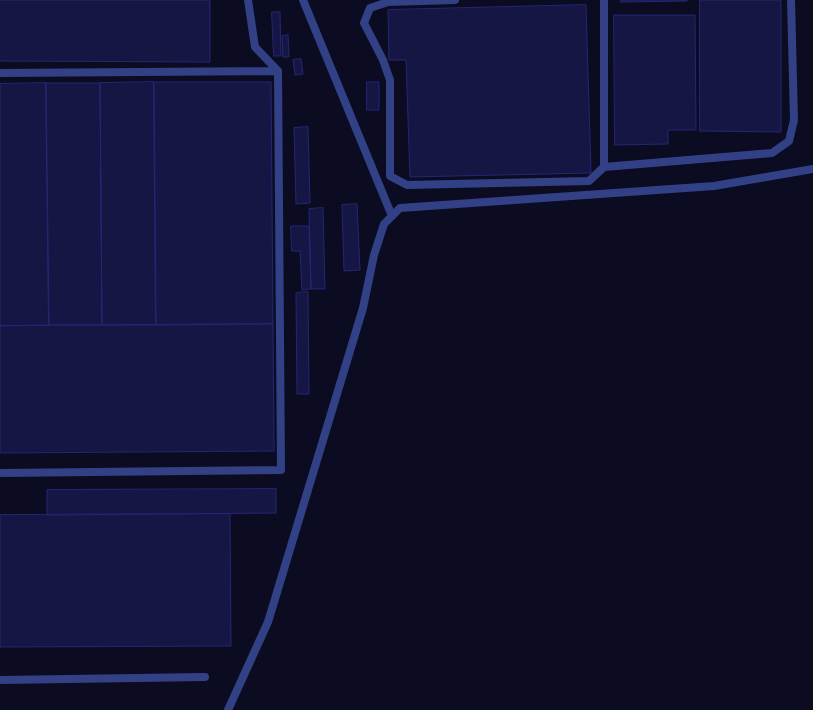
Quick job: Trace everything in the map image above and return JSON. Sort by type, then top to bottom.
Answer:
[{"type":"lane","points":[[0,473],[281,470],[278,71],[254,47],[248,0]]},
{"type":"lane","points":[[303,0],[392,216]]},
{"type":"lane","points":[[455,0],[388,2],[370,8],[364,23],[383,60],[390,80],[390,176],[407,185],[589,181],[604,167],[772,153],[789,141],[794,120],[791,0]]},
{"type":"lane","points":[[604,0],[604,167]]},
{"type":"lane","points":[[0,73],[278,71]]},
{"type":"lane","points":[[228,710],[268,622],[363,308],[374,255],[384,224],[400,208],[714,186],[813,169]]},
{"type":"lane","points":[[0,680],[205,677]]},
{"type":"building","points":[[0,0],[210,0],[210,62],[0,61]]},
{"type":"building","points":[[621,0],[687,0],[687,1],[621,2]]},
{"type":"building","points":[[700,0],[781,0],[781,132],[700,131]]},
{"type":"building","points":[[586,5],[591,173],[410,177],[406,60],[389,60],[388,10]]},
{"type":"building","points":[[272,12],[280,12],[281,56],[274,56]]},
{"type":"building","points":[[614,15],[695,15],[696,130],[668,130],[668,144],[615,145]]},
{"type":"building","points":[[288,35],[289,57],[283,57],[282,36]]},
{"type":"building","points":[[301,59],[303,74],[295,75],[293,60]]},
{"type":"building","points":[[154,82],[271,82],[273,324],[156,325]]},
{"type":"building","points":[[154,82],[156,325],[102,325],[100,83]]},
{"type":"building","points":[[367,82],[379,82],[379,110],[367,110]]},
{"type":"building","points":[[46,83],[100,83],[102,325],[49,325]]},
{"type":"building","points":[[46,83],[49,325],[0,326],[0,84]]},
{"type":"building","points":[[308,127],[310,203],[296,204],[294,128]]},
{"type":"building","points":[[357,204],[360,270],[344,271],[342,205]]},
{"type":"building","points":[[323,208],[325,289],[311,289],[309,209]]},
{"type":"building","points":[[291,226],[309,226],[311,289],[302,290],[300,251],[292,251]]},
{"type":"building","points":[[308,292],[309,394],[297,394],[296,293]]},
{"type":"building","points":[[273,324],[274,451],[0,453],[0,326]]},
{"type":"building","points":[[276,489],[276,513],[47,515],[47,490]]},
{"type":"building","points":[[230,514],[231,646],[0,647],[0,515]]}]
